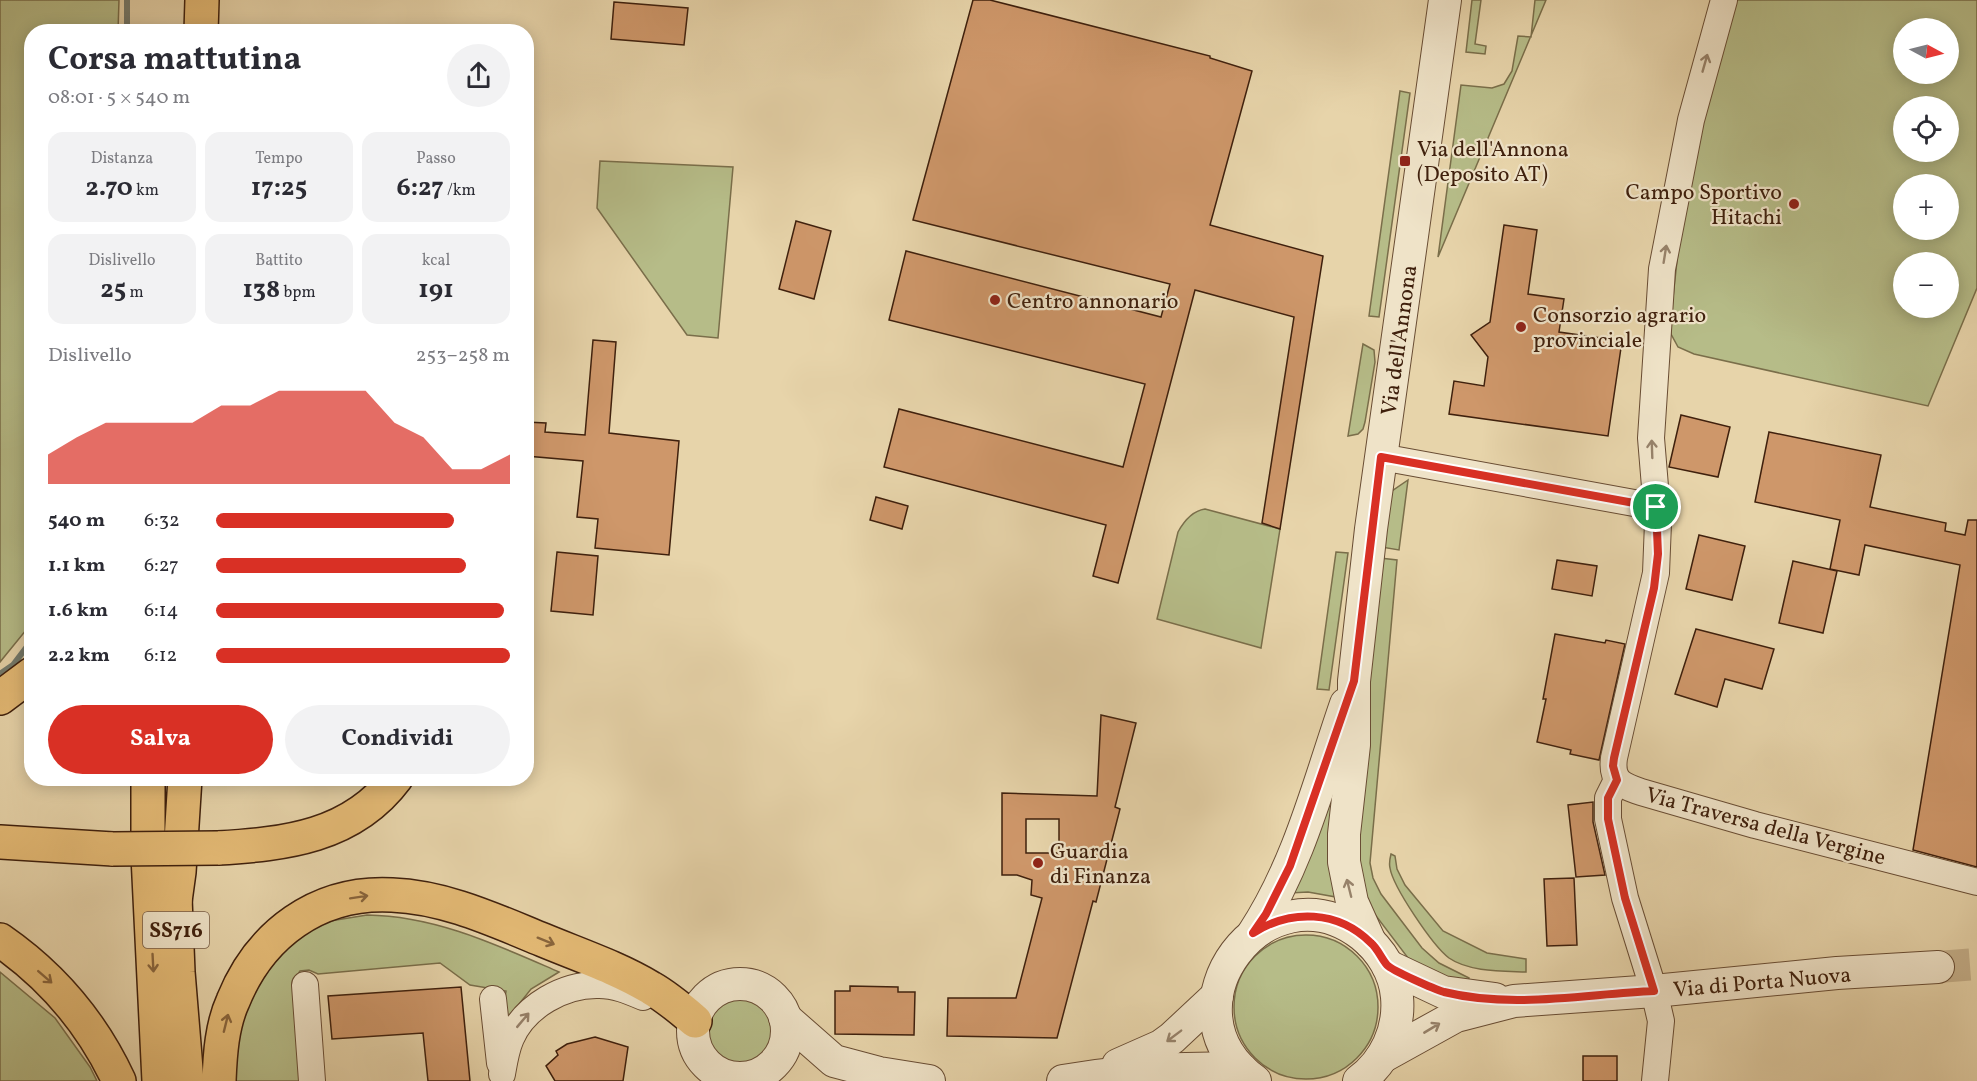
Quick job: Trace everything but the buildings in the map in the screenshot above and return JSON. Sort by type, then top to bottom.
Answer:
[{"type":"highway","points":[[180,24],[181,0]]},
{"type":"highway","points":[[201,24],[202,0]]},
{"type":"highway","points":[[0,698],[24,680]]},
{"type":"highway","name":"SS716","points":[[148,786],[148,856],[159,1081]]},
{"type":"highway","name":"SS716","points":[[171,786],[175,901],[187,1081]]},
{"type":"highway","points":[[175,901],[184,786]]},
{"type":"highway","points":[[0,842],[51,847],[112,849],[218,848],[260,845],[298,838],[346,822],[374,803],[389,786]]},
{"type":"highway","points":[[219,1081],[223,1036],[232,1002],[258,955],[296,919],[318,908],[362,896],[391,894],[422,898],[472,911],[596,961],[640,982],[665,997],[694,1026]]},
{"type":"highway","points":[[0,940],[54,984],[73,1006],[92,1030],[108,1056],[119,1081]]},
{"type":"street","name":"Via dell'Annona","points":[[1359,1081],[1382,1057],[1394,1033],[1397,1012],[1396,992],[1352,902],[1344,862],[1344,834],[1354,745],[1354,681],[1381,457],[1445,0]]},
{"type":"street","name":"Via Traversa della Vergine","points":[[1724,0],[1691,120],[1662,269],[1651,438],[1658,538],[1656,573],[1614,758],[1613,766],[1617,780],[1641,792],[1744,822],[1977,882]]},
{"type":"street","points":[[1381,457],[1656,507]]},
{"type":"street","name":"Via dell'Annona","points":[[1251,1078],[1227,1049],[1221,1036],[1217,1017],[1217,996],[1221,978],[1229,961],[1266,914],[1290,866],[1354,681]]},
{"type":"street","points":[[1617,780],[1608,798],[1608,819],[1625,898],[1654,991],[1661,1022],[1655,1081]]},
{"type":"street","name":"Via dell'Annona","points":[[1253,933],[1276,921],[1288,918],[1320,917],[1350,927],[1379,954]]},
{"type":"street","name":"Via di Porta Nuova","points":[[1379,954],[1443,992],[1514,1001]]},
{"type":"street","name":"Via di Porta Nuova","points":[[1382,1057],[1456,1016],[1514,1001],[1654,991],[1837,973],[1938,967]]},
{"type":"street","points":[[768,1069],[783,1051],[787,1035],[785,1018],[779,1004],[767,993],[753,986],[737,984],[722,988],[708,997],[699,1010],[694,1026],[695,1042],[701,1056],[719,1073],[734,1078],[748,1078],[768,1069],[834,1061],[879,1073],[929,1081]]},
{"type":"street","points":[[305,985],[312,1081]]},
{"type":"street","points":[[502,1077],[511,1037],[525,1016],[548,999],[589,985],[613,987],[646,999],[694,1026]]},
{"type":"street","points":[[1099,1074],[1161,1046],[1217,996]]},
{"type":"street","points":[[493,999],[502,1077]]},
{"type":"street","points":[[785,1018],[834,1061]]},
{"type":"street","points":[[1063,1081],[1099,1074],[1182,1068],[1251,1078]]},
{"type":"green space","points":[[0,0],[119,0],[118,24],[24,24],[24,633],[0,662]]},
{"type":"green space","points":[[1472,0],[1481,0],[1475,44],[1486,46],[1485,54],[1466,52]]},
{"type":"green space","points":[[1535,0],[1546,0],[1531,35]]},
{"type":"green space","name":"Campo Sportivo Hitachi","points":[[1736,0],[1977,0],[1977,288],[1928,406],[1694,354],[1678,347],[1671,334],[1681,224],[1702,126]]},
{"type":"green space","points":[[1518,36],[1530,37],[1438,257],[1461,85],[1492,88],[1504,84],[1512,71]]},
{"type":"green space","points":[[1400,91],[1410,93],[1379,317],[1369,316]]},
{"type":"green space","points":[[600,161],[733,167],[718,338],[687,335],[597,208]]},
{"type":"green space","points":[[1363,344],[1374,350],[1375,362],[1363,429],[1358,434],[1348,436]]},
{"type":"green space","points":[[1408,480],[1399,550],[1381,547],[1392,491]]},
{"type":"green space","points":[[1205,509],[1280,529],[1261,648],[1157,619],[1178,532],[1189,517]]},
{"type":"green space","points":[[1336,552],[1348,553],[1329,690],[1317,689]]},
{"type":"green space","points":[[1380,558],[1397,560],[1370,863],[1373,878],[1381,894],[1422,948],[1439,963],[1469,978],[1468,983],[1451,982],[1408,958],[1367,904],[1353,847]]},
{"type":"green space","points":[[1340,739],[1336,897],[1308,892],[1290,893]]},
{"type":"green space","points":[[1391,854],[1395,856],[1397,869],[1405,885],[1443,931],[1487,953],[1526,959],[1526,972],[1476,968],[1457,963],[1449,958],[1424,929],[1398,888],[1390,868]]},
{"type":"green space","points":[[367,915],[442,926],[489,942],[559,972],[531,989],[508,1018],[504,1019],[502,1017],[506,991],[470,985],[440,963],[318,974],[309,970],[300,971],[298,974],[302,1081],[228,1081],[239,1011],[290,938],[330,921]]},
{"type":"green space","points":[[1306,935],[1333,941],[1346,947],[1357,956],[1366,967],[1372,980],[1378,1007],[1372,1034],[1366,1047],[1357,1058],[1346,1067],[1333,1073],[1306,1079],[1279,1073],[1266,1067],[1255,1058],[1246,1047],[1240,1034],[1234,1007],[1240,980],[1246,967],[1255,956],[1266,947],[1279,941]]},
{"type":"green space","points":[[0,972],[55,1018],[90,1067],[97,1081],[0,1081]]},
{"type":"green space","points":[[741,999],[753,1002],[764,1009],[771,1020],[774,1032],[771,1044],[764,1055],[753,1062],[741,1065],[729,1062],[718,1055],[711,1044],[708,1032],[711,1020],[718,1009],[729,1002]]},
{"type":"waterway","points":[[127,0],[127,24]]},
{"type":"waterway","points":[[0,674],[13,665],[24,651]]},
{"type":"tunnel","points":[[1938,967],[1977,964]]},
{"type":"place","name":"Via dell'Annona (Deposito AT)","points":[[1405,161]]},
{"type":"place","name":"Campo Sportivo Hitachi","points":[[1794,204]]},
{"type":"place","name":"Centro annonario","points":[[995,300]]},
{"type":"place","name":"Consorzio agrario provinciale","points":[[1521,327]]},
{"type":"place","name":"Guardia di Finanza","points":[[1038,863]]},
{"type":"route","points":[[1381,457],[1656,507],[1658,554],[1654,588],[1614,758],[1614,774],[1617,780],[1610,791],[1607,805],[1625,898],[1654,991],[1514,1001],[1460,995],[1443,992],[1388,966],[1366,938],[1356,930],[1332,920],[1320,917],[1294,917],[1276,921],[1253,933],[1277,895],[1290,866],[1354,681],[1381,457]]}]
